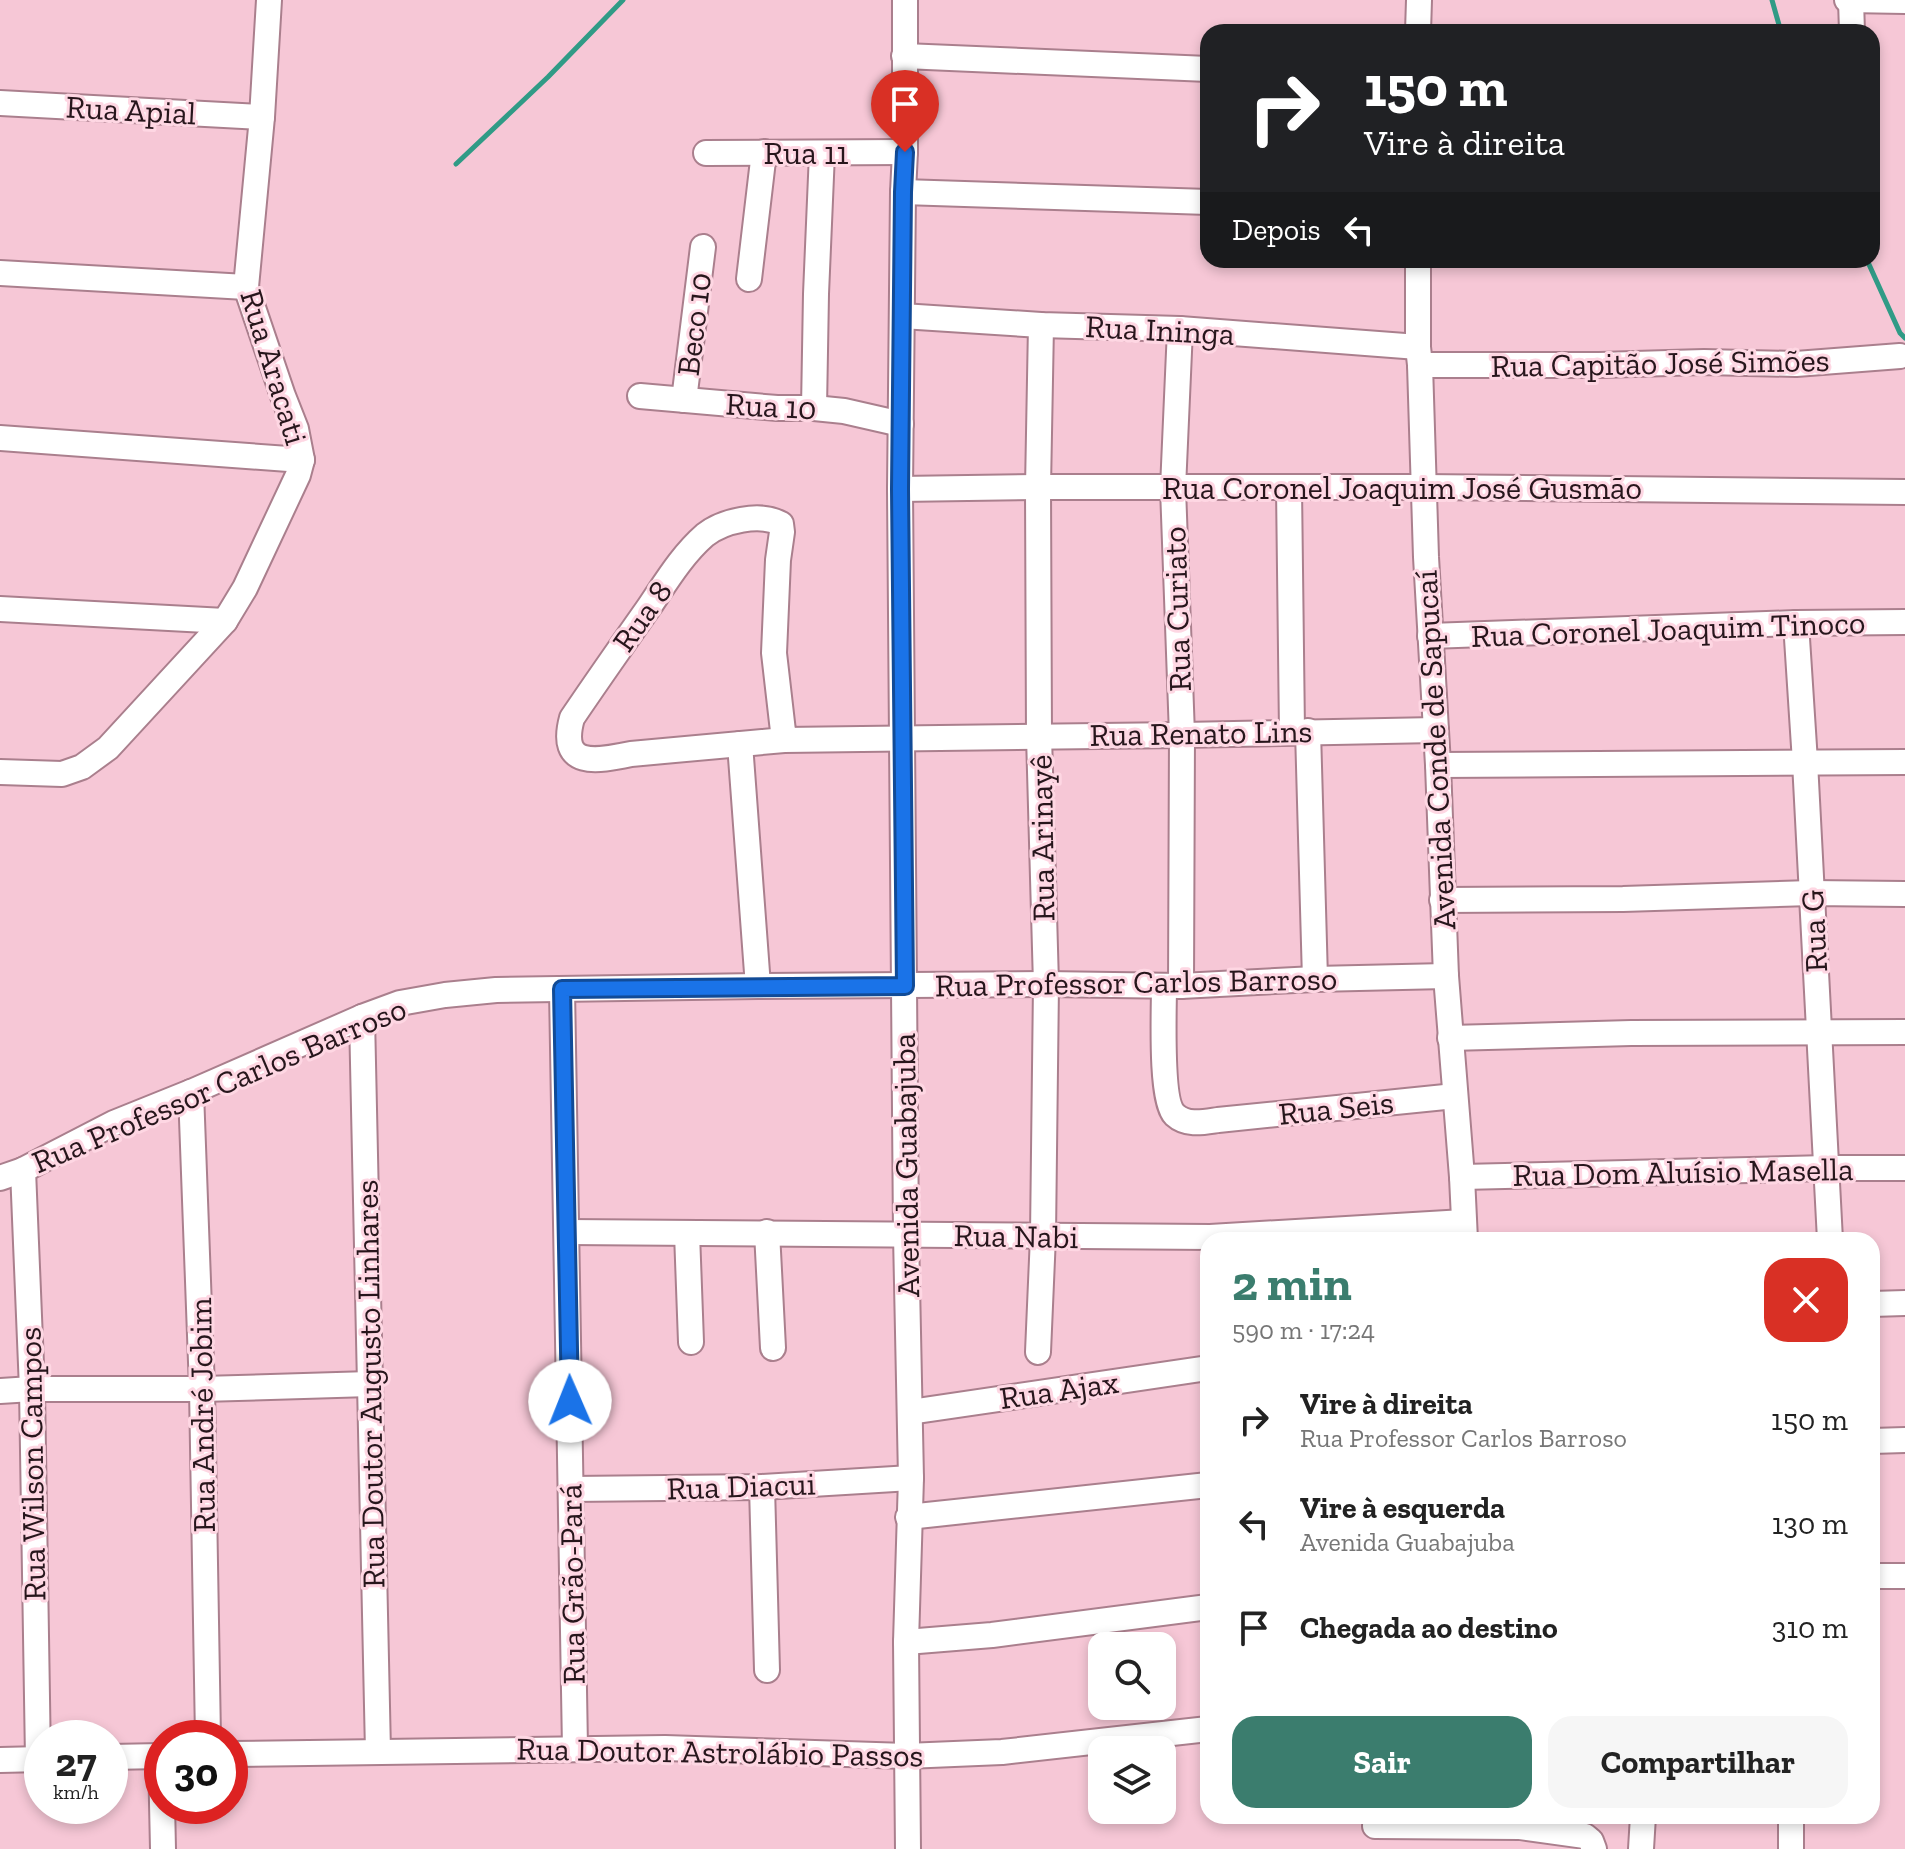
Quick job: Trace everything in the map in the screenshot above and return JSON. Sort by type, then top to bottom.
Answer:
[{"type":"street","name":"Rua Aracati","points":[[0,781],[62,774],[82,767],[108,748],[225,621],[245,588],[298,475],[302,460],[296,429],[246,287],[269,0]]},
{"type":"street","name":"Avenida Guabajuba","points":[[905,0],[900,489],[911,1478],[906,1642],[908,1849]]},
{"type":"street","points":[[1418,24],[1419,0]]},
{"type":"street","points":[[1852,24],[1850,0],[1905,1]]},
{"type":"street","points":[[904,56],[1200,69]]},
{"type":"street","name":"Rua Apial","points":[[0,103],[262,117]]},
{"type":"street","points":[[749,279],[764,152]]},
{"type":"street","name":"Rua 11","points":[[706,153],[905,152]]},
{"type":"street","points":[[814,408],[822,153]]},
{"type":"street","points":[[903,192],[1200,202]]},
{"type":"street","name":"Beco 10","points":[[684,400],[703,247]]},
{"type":"street","name":"Avenida Conde de Sapucaí","points":[[1418,268],[1419,356],[1442,900],[1464,1231]]},
{"type":"street","points":[[0,273],[246,287]]},
{"type":"street","name":"Rua Ininga","points":[[902,316],[1041,325],[1180,329],[1419,356]]},
{"type":"street","name":"Rua Arinayê","points":[[1038,1352],[1043,1236],[1046,984],[1039,736],[1041,325]]},
{"type":"street","name":"Rua Curiato","points":[[1180,329],[1173,488],[1182,735],[1165,1087],[1169,1106],[1175,1115],[1187,1121],[1218,1120]]},
{"type":"street","name":"Rua Capitão José Simões","points":[[1419,356],[1599,365],[1704,362],[1796,364],[1900,356]]},
{"type":"street","name":"Rua 10","points":[[640,396],[777,408],[814,408],[859,413],[901,424]]},
{"type":"street","points":[[0,438],[302,460]]},
{"type":"street","name":"Rua Coronel Joaquim José Gusmão","points":[[900,489],[1424,487],[1905,492]]},
{"type":"street","points":[[1289,488],[1315,979]]},
{"type":"street","name":"Rua 8","points":[[631,754],[590,759],[573,752],[568,733],[572,718],[679,562],[706,535],[722,525],[755,519],[768,519],[781,524],[774,653],[784,740]]},
{"type":"street","points":[[0,609],[225,621]]},
{"type":"street","name":"Rua Coronel Joaquim Tinoco","points":[[1430,636],[1905,622]]},
{"type":"street","name":"Rua G","points":[[1796,623],[1830,1232]]},
{"type":"street","name":"Rua Renato Lins","points":[[631,754],[784,740],[1436,730]]},
{"type":"street","points":[[740,744],[758,986]]},
{"type":"street","points":[[1438,765],[1905,762]]},
{"type":"street","points":[[1442,900],[1905,894]]},
{"type":"street","name":"Rua Professor Carlos Barroso","points":[[11,1174],[114,1123],[362,1017],[400,1003],[445,995],[496,990],[758,986],[1172,986],[1446,976]]},
{"type":"street","name":"Rua Grão-Pará","points":[[562,989],[575,1748]]},
{"type":"street","name":"Rua Doutor Augusto Linhares","points":[[362,1017],[378,1752]]},
{"type":"street","points":[[1450,1038],[1631,1033],[1905,1032]]},
{"type":"street","name":"Rua André Jobim","points":[[191,1092],[202,1389],[208,1720]]},
{"type":"street","name":"Rua Seis","points":[[1218,1120],[1455,1096]]},
{"type":"street","name":"Rua Dom Aluísio Masella","points":[[1462,1177],[1905,1168]]},
{"type":"street","name":"Rua Wilson Campos","points":[[11,1174],[32,1389],[39,1720]]},
{"type":"street","name":"Rua Nabi","points":[[1422,1232],[1464,1231]]},
{"type":"street","name":"Rua Nabi","points":[[568,1232],[1200,1237]]},
{"type":"street","points":[[767,1232],[773,1348]]},
{"type":"street","points":[[687,1233],[691,1342]]},
{"type":"street","points":[[1880,1304],[1905,1303]]},
{"type":"street","name":"Rua Ajax","points":[[910,1412],[1200,1369]]},
{"type":"street","points":[[0,1391],[370,1384]]},
{"type":"street","points":[[1880,1441],[1905,1440]]},
{"type":"street","name":"Rua Diacui","points":[[571,1489],[762,1487],[911,1478]]},
{"type":"street","points":[[908,1517],[1200,1486]]},
{"type":"street","points":[[762,1487],[767,1670]]},
{"type":"street","points":[[1880,1576],[1905,1576]]},
{"type":"street","points":[[906,1642],[992,1635],[1200,1608]]},
{"type":"street","name":"Rua Doutor Astrolábio Passos","points":[[248,1754],[665,1748],[906,1756],[1002,1752],[1200,1730]]},
{"type":"street","points":[[0,1760],[24,1759]]},
{"type":"street","points":[[163,1824],[163,1849]]},
{"type":"street","points":[[1641,1849],[1643,1824]]},
{"type":"street","points":[[1791,1824],[1791,1849]]},
{"type":"street","points":[[1375,1826],[1520,1827],[1585,1836],[1594,1849]]},
{"type":"waterway","points":[[456,164],[623,0]]},
{"type":"waterway","points":[[1772,0],[1779,24]]},
{"type":"waterway","points":[[1871,268],[1905,338]]},
{"type":"route","points":[[570,1401],[562,989],[905,986],[900,489],[905,152]]}]
